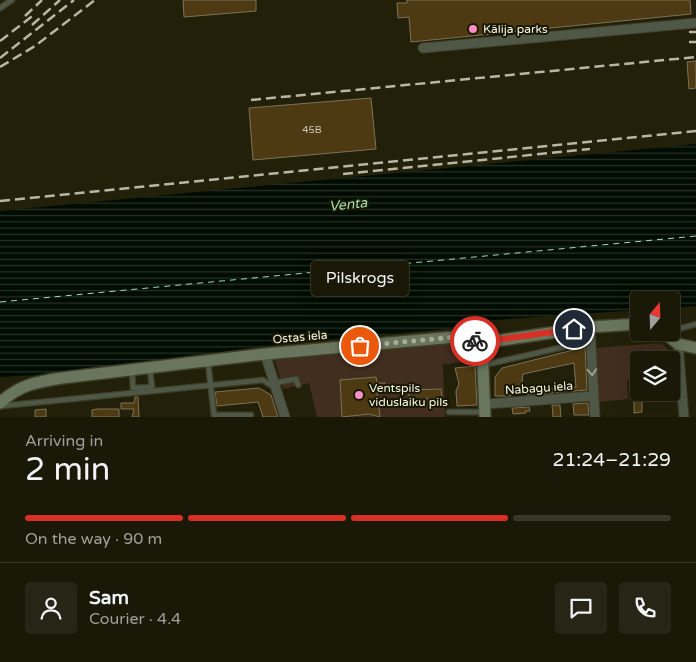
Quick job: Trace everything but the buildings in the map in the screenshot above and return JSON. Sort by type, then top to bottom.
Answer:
[{"type":"street","points":[[423,48],[696,23]]},
{"type":"street","name":"Ostas iela","points":[[0,405],[13,391],[35,382],[132,369],[265,354],[455,337],[482,342],[590,327],[630,325]]},
{"type":"street","points":[[590,327],[595,417]]},
{"type":"street","points":[[675,341],[678,344],[696,348]]},
{"type":"street","points":[[482,342],[485,411]]},
{"type":"street","points":[[678,344],[684,417]]},
{"type":"street","points":[[265,354],[285,417]]},
{"type":"street","name":"Nabagu iela","points":[[485,411],[594,396]]},
{"type":"lane","points":[[0,8],[12,0]]},
{"type":"lane","points":[[680,328],[696,324]]},
{"type":"lane","points":[[484,365],[590,341]]},
{"type":"lane","points":[[208,361],[214,415],[251,416]]},
{"type":"lane","points":[[132,369],[133,388],[152,387],[150,367]]},
{"type":"lane","points":[[0,405],[263,380],[275,386],[296,379],[298,385]]},
{"type":"lane","points":[[449,412],[485,411]]},
{"type":"shaded area","points":[[454,343],[469,348],[478,361],[443,364],[445,417],[317,417],[309,383],[283,389],[275,360]]},
{"type":"shaded area","points":[[661,343],[670,351],[630,351],[630,380],[627,380],[628,399],[599,402],[595,348]]},
{"type":"water","name":"Venta","points":[[696,144],[696,306],[680,307],[680,291],[630,291],[630,311],[480,321],[471,327],[299,342],[38,375],[0,377],[0,211]]},
{"type":"ferry route","points":[[0,302],[696,236]]},
{"type":"railway","points":[[25,16],[42,0]]},
{"type":"railway","points":[[32,25],[60,0]]},
{"type":"railway","points":[[0,58],[74,0]]},
{"type":"railway","points":[[0,67],[35,46],[95,0]]},
{"type":"railway","points":[[0,41],[35,14]]},
{"type":"railway","points":[[689,32],[696,32]]},
{"type":"railway","points":[[689,42],[696,42]]},
{"type":"railway","points":[[251,100],[696,57]]},
{"type":"railway","points":[[0,201],[696,131]]},
{"type":"railway","points":[[343,174],[590,149]]},
{"type":"way so far","points":[[360,346],[455,337],[475,341]]},
{"type":"place","name":"Kālija parks","points":[[473,29]]},
{"type":"place","name":"Pilskrogs","points":[[360,346]]},
{"type":"place","name":"Ventspils viduslaiku pils","points":[[359,395]]},
{"type":"route","points":[[475,341],[482,342],[574,329]]}]
